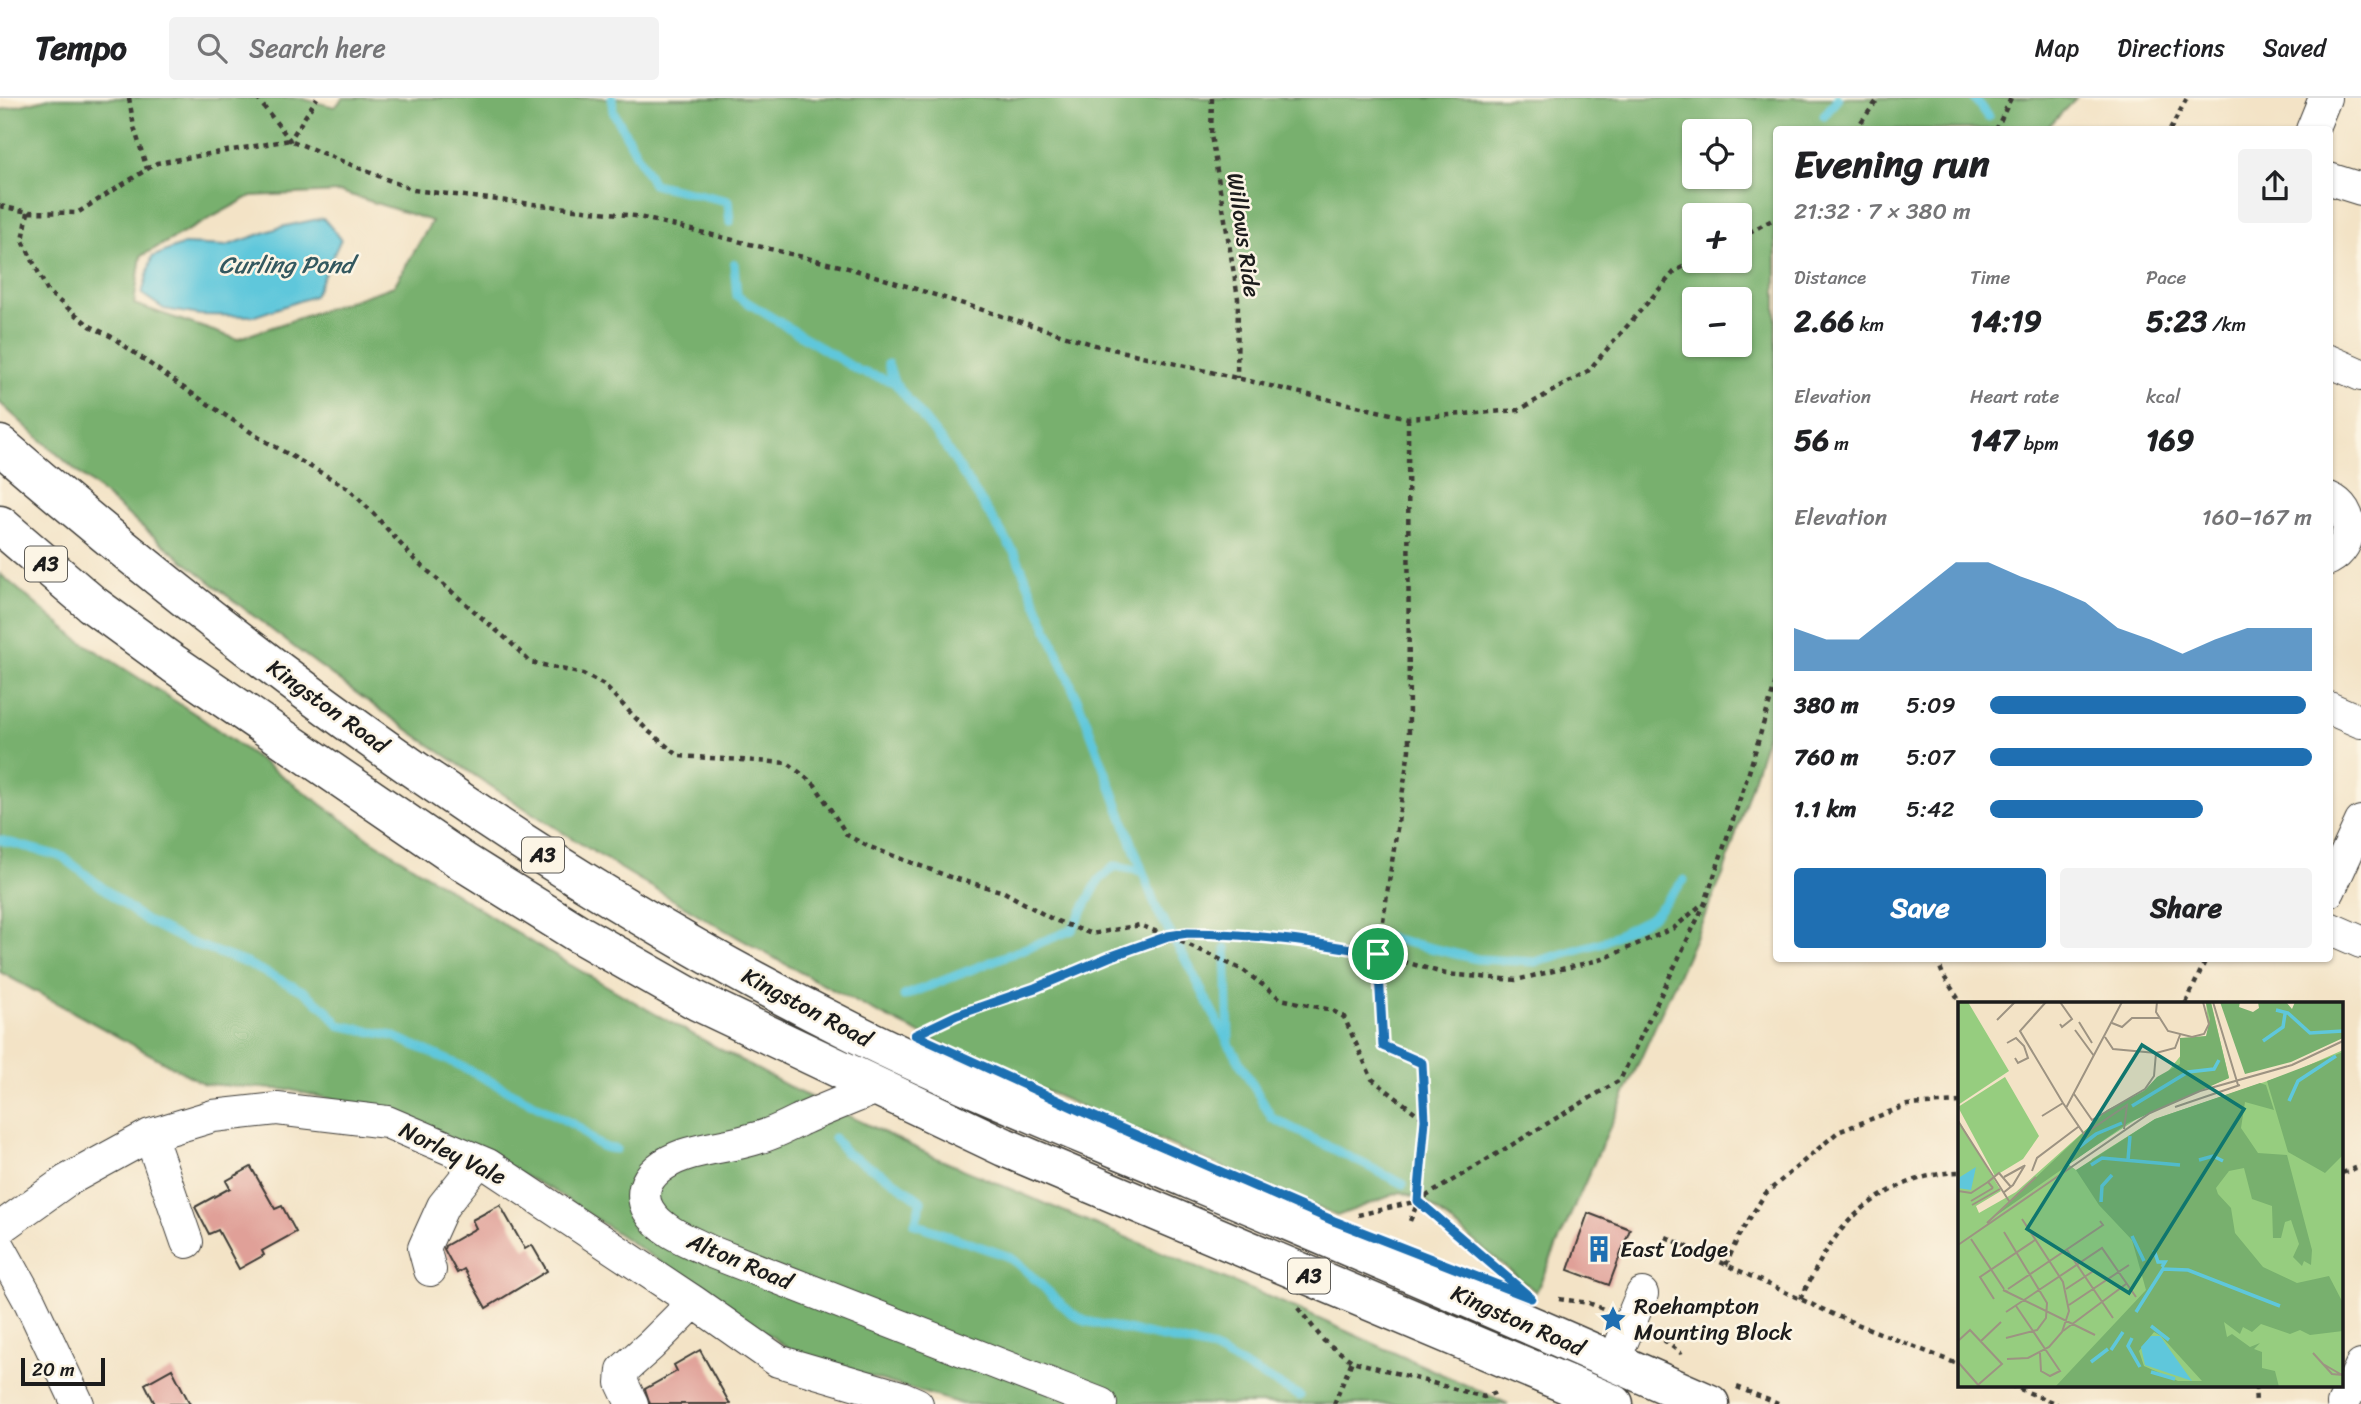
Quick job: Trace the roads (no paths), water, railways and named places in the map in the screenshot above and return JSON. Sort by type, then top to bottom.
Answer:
[{"type":"highway","name":"Kingston Road","points":[[0,445],[100,532],[221,629],[435,783],[587,884],[749,977],[852,1032],[954,1081],[1386,1262],[1710,1404]]},
{"type":"highway","name":"Kingston Road","points":[[0,525],[92,604],[174,664],[465,863],[579,934],[697,1001],[1017,1152],[1614,1404]]},
{"type":"street","points":[[2314,126],[2325,98]]},
{"type":"street","points":[[2333,180],[2361,189]]},
{"type":"street","points":[[2333,363],[2361,375]]},
{"type":"street","points":[[2333,501],[2343,508],[2348,517],[2350,528],[2345,550]]},
{"type":"street","points":[[2333,710],[2361,722]]},
{"type":"street","points":[[2333,882],[2361,822]]},
{"type":"street","points":[[2333,931],[2361,942]]},
{"type":"street","name":"Alton Road","points":[[877,1088],[761,1137],[725,1147],[706,1148],[662,1166],[645,1182],[644,1198],[650,1212],[669,1231],[709,1251],[1101,1404]]},
{"type":"street","name":"Norley Vale","points":[[0,1228],[66,1181],[150,1135],[213,1116],[276,1109],[387,1122],[488,1165],[778,1361],[917,1404]]},
{"type":"street","points":[[150,1135],[187,1242]]},
{"type":"street","points":[[429,1270],[424,1248],[443,1206],[479,1161]]},
{"type":"street","points":[[0,1248],[30,1302],[78,1404]]},
{"type":"street","points":[[1614,1362],[1642,1294]]},
{"type":"street","points":[[632,1404],[622,1383],[623,1370],[694,1302]]},
{"type":"street","points":[[2343,1404],[2361,1366]]},
{"type":"water","name":"Curling Pond","points":[[323,218],[341,239],[314,296],[255,316],[200,315],[164,309],[142,294],[152,257],[184,244],[226,246],[281,227]]},
{"type":"waterway","points":[[612,98],[613,111],[653,184],[728,201],[730,222]]},
{"type":"waterway","points":[[1824,116],[1838,98]]},
{"type":"waterway","points":[[1974,98],[1988,117]]},
{"type":"waterway","points":[[734,264],[737,296],[859,371],[894,382]]},
{"type":"waterway","points":[[888,364],[894,382],[943,443],[1016,555],[1086,720],[1157,910],[1272,1118],[1403,1184]]},
{"type":"waterway","points":[[0,840],[63,857],[143,919],[186,941],[246,963],[303,991],[326,1009],[339,1025],[393,1036],[459,1065],[578,1127],[599,1145],[616,1149]]},
{"type":"waterway","points":[[904,996],[1072,930],[1099,880],[1115,866],[1142,871]]},
{"type":"waterway","points":[[1376,935],[1477,959],[1535,962],[1603,942],[1652,917],[1684,880]]},
{"type":"waterway","points":[[1226,948],[1229,1041]]},
{"type":"waterway","points":[[834,1138],[846,1153],[891,1179],[921,1201],[915,1224],[1007,1256],[1070,1312],[1085,1321],[1210,1348],[1300,1396]]},
{"type":"place","name":"East Lodge","points":[[1599,1249]]},
{"type":"place","name":"Roehampton Mounting Block","points":[[1613,1319]]}]
